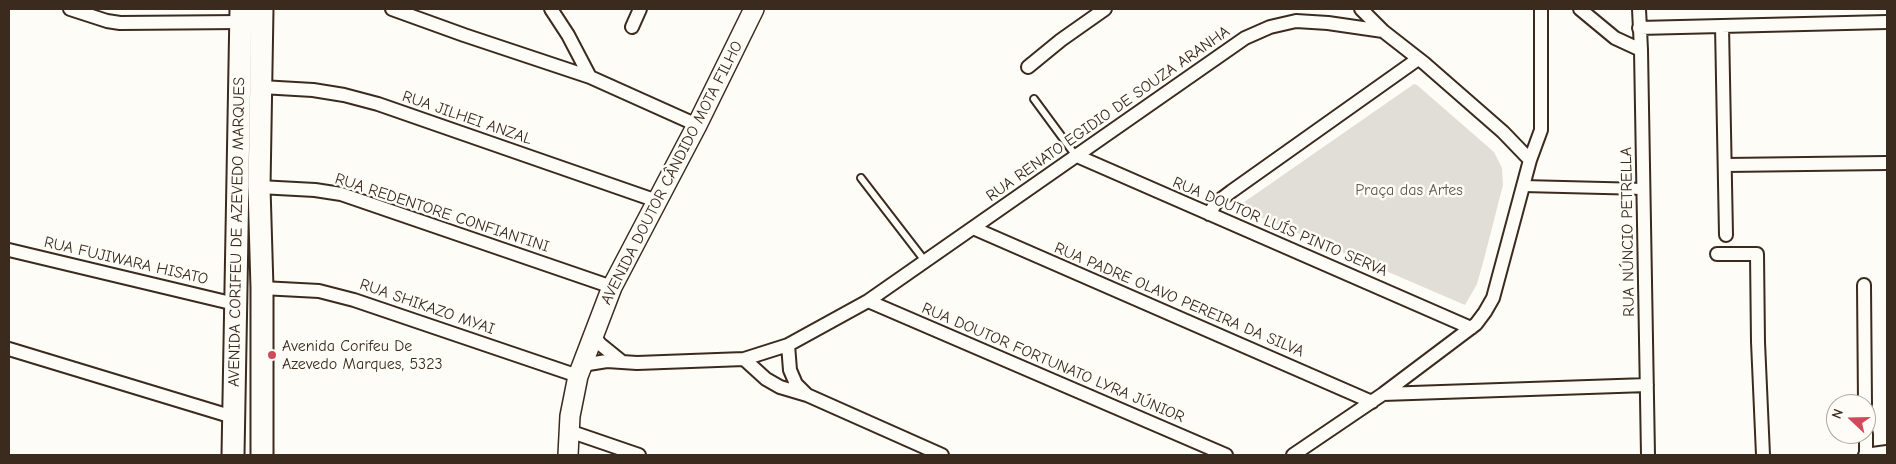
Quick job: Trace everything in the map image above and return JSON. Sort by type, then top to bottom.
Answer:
[{"type":"main road","name":"AVENIDA CORIFEU DE AZEVEDO MARQUES","points":[[262,9],[259,187],[262,288],[262,455]]},
{"type":"main road","name":"AVENIDA DOUTOR CÂNDIDO MOTA FILHO","points":[[568,455],[570,416],[580,371],[612,287],[697,125],[754,9]]},
{"type":"main road","name":"AVENIDA CORIFEU DE AZEVEDO MARQUES","points":[[233,455],[241,15]]},
{"type":"street","points":[[70,9],[120,23],[241,15]]},
{"type":"street","points":[[392,9],[464,35],[590,76],[697,125]]},
{"type":"street","points":[[551,9],[568,35],[590,76]]},
{"type":"street","points":[[632,27],[640,9]]},
{"type":"street","points":[[1028,67],[1060,40],[1105,9]]},
{"type":"street","points":[[1361,9],[1383,31]]},
{"type":"street","points":[[1293,455],[1378,398],[1471,328],[1485,312],[1492,298],[1530,160],[1541,130],[1541,9]]},
{"type":"street","points":[[1580,9],[1615,38],[1641,50]]},
{"type":"street","name":"RUA NÚNCIO PETRELLA","points":[[1639,9],[1648,455]]},
{"type":"street","name":"RUA RENATO EGIDIO DE SOUZA ARANHA","points":[[580,371],[597,361],[744,359],[788,345],[868,301],[1245,38],[1270,27],[1296,21],[1328,23],[1383,31],[1418,58],[1503,132],[1530,160]]},
{"type":"street","points":[[1639,28],[1887,22]]},
{"type":"street","points":[[1722,26],[1726,235]]},
{"type":"street","points":[[1209,214],[1216,203],[1232,191],[1418,58]]},
{"type":"street","name":"RUA JILHEI ANZAL","points":[[261,87],[313,90],[344,95],[378,104],[657,201]]},
{"type":"street","name":"RUA DOUTOR LUÍS PINTO SERVA","points":[[1077,156],[1471,328]]},
{"type":"street","points":[[1726,165],[1887,163]]},
{"type":"street","points":[[1524,186],[1644,189]]},
{"type":"street","name":"RUA REDENTORE CONFIANTINI","points":[[259,187],[315,190],[341,194],[612,287]]},
{"type":"street","name":"RUA PADRE OLAVO PEREIRA DA SILVA","points":[[973,228],[1378,398]]},
{"type":"street","name":"RUA FUJIWARA HISATO","points":[[9,250],[235,304]]},
{"type":"street","points":[[1717,254],[1757,254],[1758,342],[1763,455]]},
{"type":"street","points":[[1864,286],[1865,394]]},
{"type":"street","name":"RUA SHIKAZO MYAI","points":[[262,288],[318,291],[354,300],[580,371]]},
{"type":"street","name":"RUA DOUTOR FORTUNATO LYRA JÚNIOR","points":[[868,301],[1226,455]]},
{"type":"street","points":[[593,334],[600,344],[623,362]]},
{"type":"street","points":[[788,345],[790,370],[796,384],[807,395]]},
{"type":"street","points":[[9,349],[233,416]]},
{"type":"street","points":[[744,359],[766,379],[780,387],[807,395],[942,455]]},
{"type":"street","points":[[1378,398],[1647,385]]},
{"type":"street","points":[[569,431],[639,455]]},
{"type":"street","points":[[1866,455],[1887,452]]},
{"type":"lane","points":[[1034,99],[1077,156]]},
{"type":"lane","points":[[860,178],[925,262]]},
{"type":"green space","name":"Praça das Artes","points":[[1414,84],[1494,152],[1502,168],[1503,185],[1484,259],[1477,284],[1465,305],[1237,207]]},
{"type":"place","name":"Avenida Corifeu De Azevedo Marques, 5323","points":[[272,355]]}]
